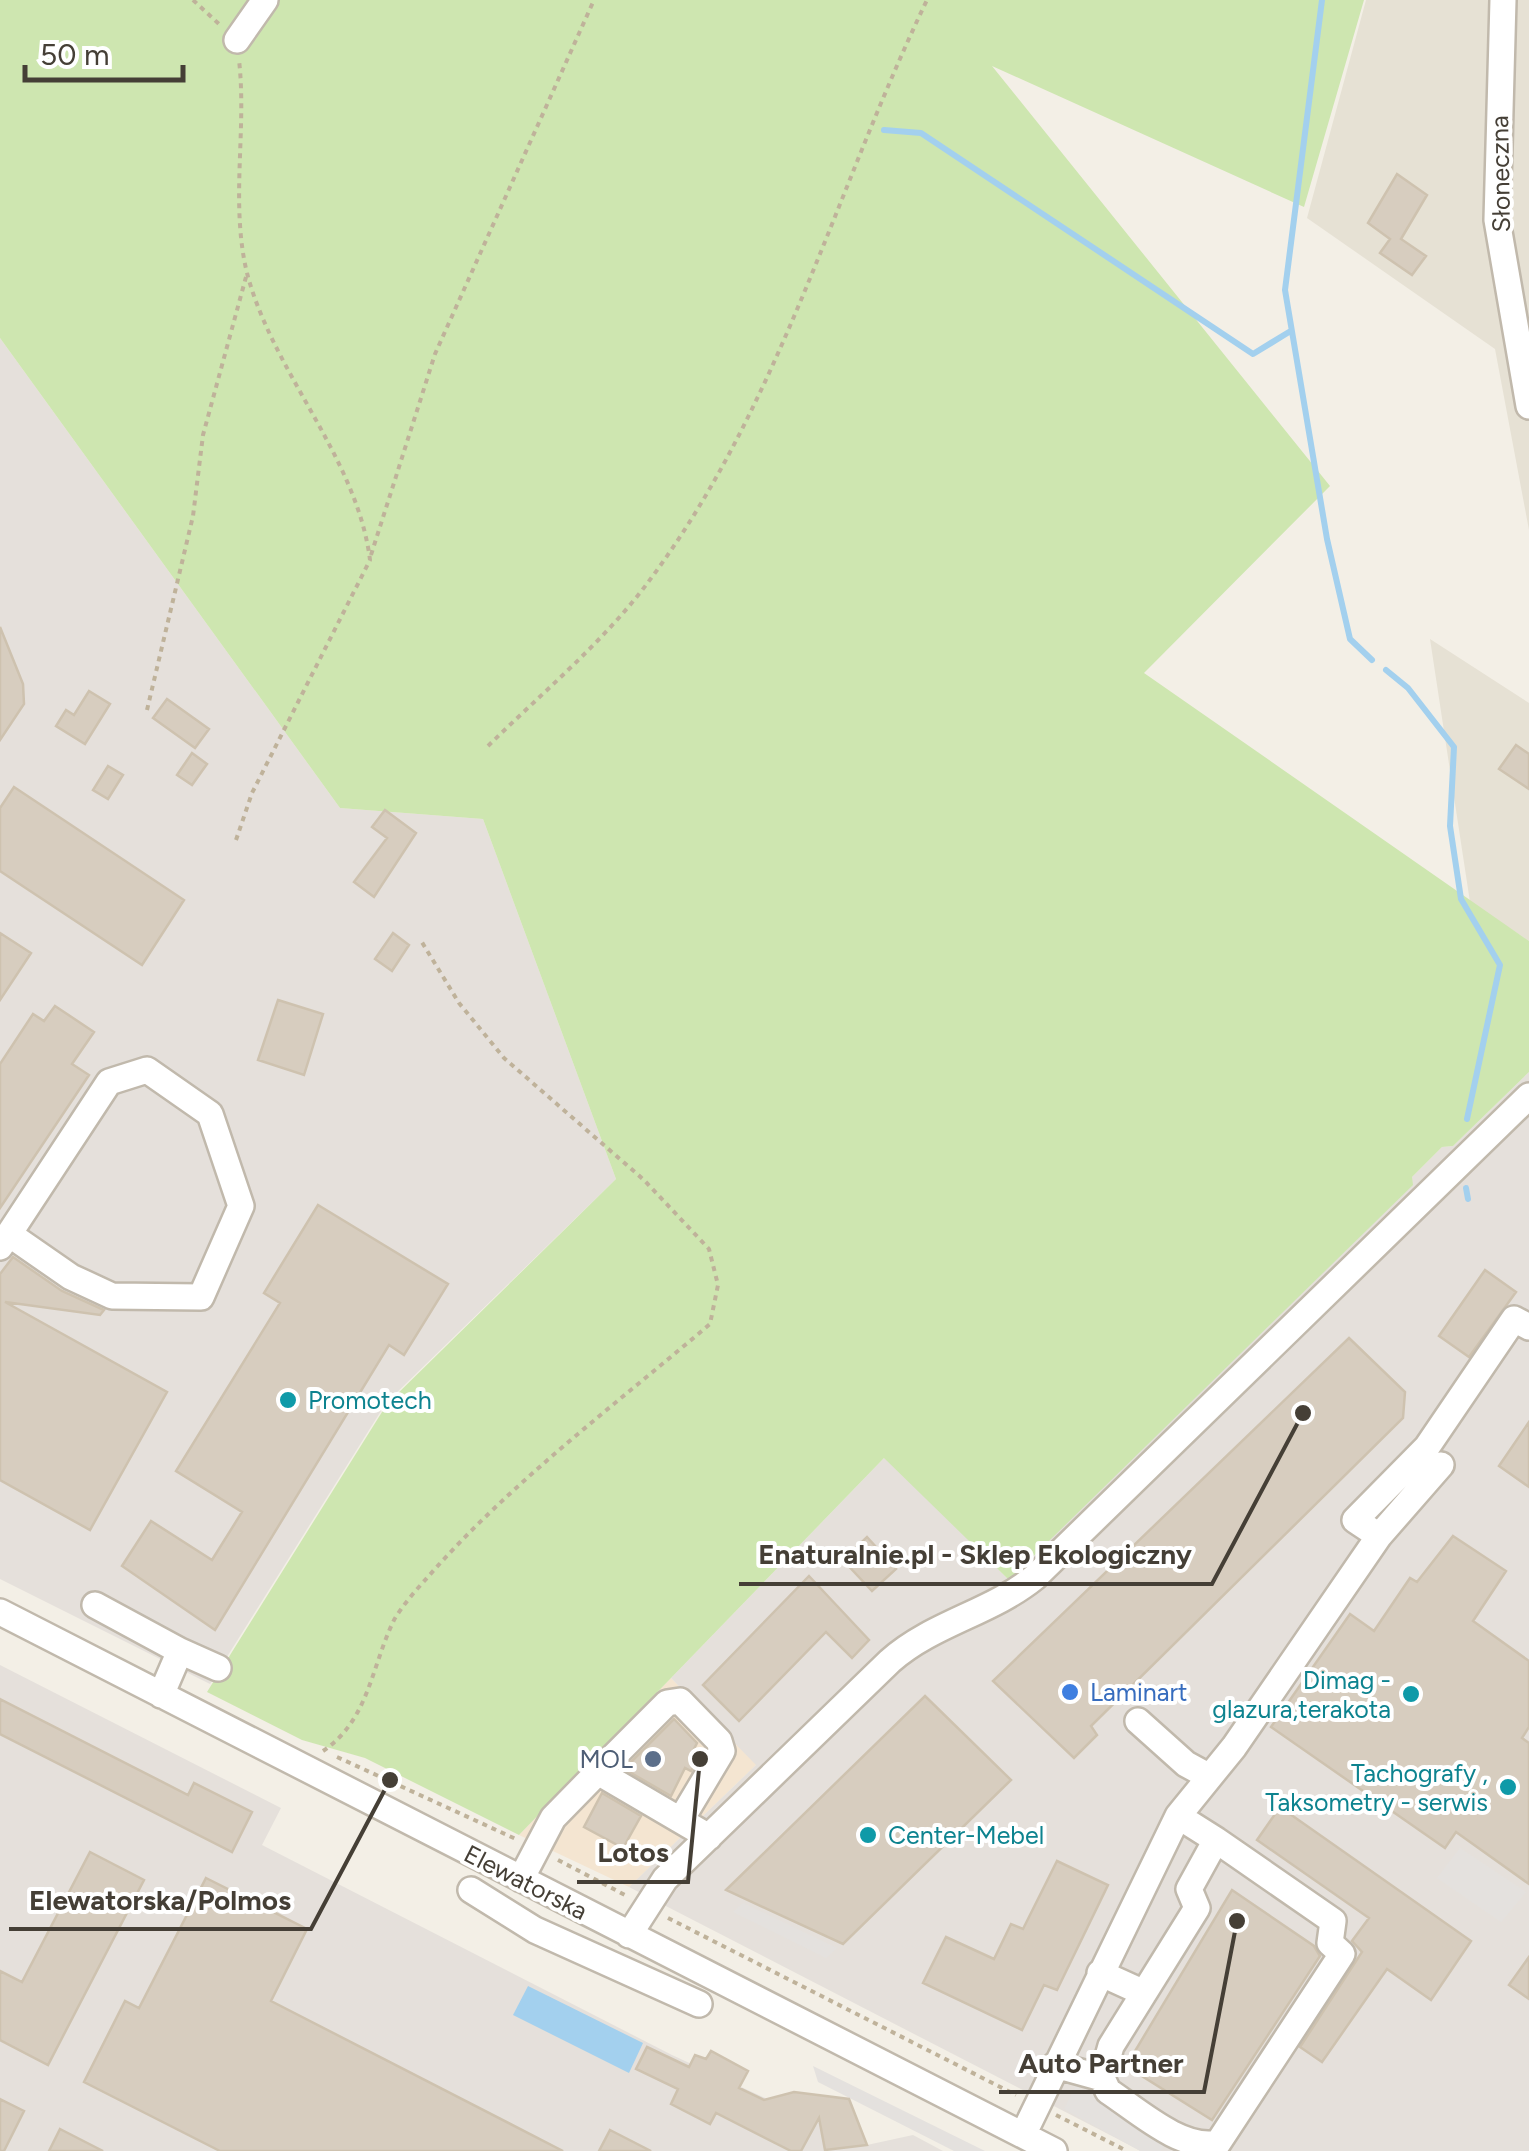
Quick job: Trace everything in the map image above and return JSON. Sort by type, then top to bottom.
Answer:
[{"type":"street","points":[[237,40],[265,0]]},
{"type":"street","name":"Słoneczna","points":[[1503,0],[1496,220],[1521,323],[1529,406]]},
{"type":"street","points":[[147,1070],[210,1114],[240,1206],[201,1297],[112,1296],[4,1240],[109,1082],[147,1070]]},
{"type":"street","points":[[629,1935],[649,1902],[709,1836],[900,1652],[1017,1592],[1059,1556],[1529,1096]]},
{"type":"street","points":[[1379,1536],[1356,1520],[1427,1447],[1514,1319],[1529,1327]]},
{"type":"street","points":[[1023,2136],[1178,1816],[1234,1747],[1379,1536],[1441,1466]]},
{"type":"street","points":[[94,1604],[218,1668]]},
{"type":"street","name":"Elewatorska","points":[[0,1612],[1054,2151]]},
{"type":"street","points":[[160,1694],[180,1651]]},
{"type":"street","points":[[521,1879],[553,1818],[667,1703],[680,1700],[719,1741],[722,1750],[682,1818]]},
{"type":"street","points":[[1138,1722],[1186,1764],[1208,1776]]},
{"type":"street","points":[[598,1772],[709,1836]]},
{"type":"street","points":[[1178,1816],[1216,1840],[1333,1921],[1330,1943],[1342,1954],[1218,2143],[1205,2147],[1173,2144],[1108,2091],[1102,2078],[1103,2061],[1197,1908],[1189,1889],[1216,1840]]},
{"type":"street","points":[[472,1890],[535,1930],[698,2004]]},
{"type":"street","points":[[1100,1973],[1144,1994]]},
{"type":"street","points":[[1055,2065],[1102,2078]]},
{"type":"path","points":[[193,0],[237,40],[244,102],[238,196],[247,273],[276,345],[366,525],[370,560]]},
{"type":"path","points":[[236,840],[252,793],[370,560],[434,354],[594,0]]},
{"type":"path","points":[[488,746],[652,578],[718,472],[788,332],[927,0]]},
{"type":"path","points":[[146,710],[193,516],[214,388],[247,273]]},
{"type":"path","points":[[308,1770],[353,1722],[374,1682],[395,1619],[428,1577],[523,1486],[710,1324],[718,1285],[709,1249],[644,1180],[504,1058],[459,1003],[420,939]]},
{"type":"path","points":[[470,1816],[628,1896],[649,1902],[668,1918],[1128,2151]]},
{"type":"shaded area","points":[[1366,0],[1529,0],[1529,530],[1495,349],[1307,218]]},
{"type":"shaded area","points":[[0,338],[340,808],[483,819],[616,1179],[386,1403],[210,1684],[0,1579]]},
{"type":"shaded area","points":[[1430,639],[1529,703],[1529,941],[1470,902]]},
{"type":"shaded area","points":[[1529,1072],[1529,2151],[1141,2151],[629,1887],[756,1765],[671,1678],[885,1457],[1009,1580],[1442,1147],[1453,1146]]},
{"type":"shaded area","points":[[0,1665],[281,1808],[262,1845],[672,2055],[867,2145],[913,2135],[943,2151],[0,2148]]},
{"type":"shaded area","points":[[671,1678],[757,1764],[629,1887],[519,1835]]},
{"type":"shaded area","points":[[1460,1848],[1526,1892],[1501,1922],[1437,1878]]},
{"type":"shaded area","points":[[743,1903],[837,1948],[826,1958],[733,1912]]},
{"type":"shaded area","points":[[813,2066],[985,2151],[954,2151],[818,2082]]},
{"type":"shaded area","points":[[1076,2086],[1168,2138],[1161,2151],[1140,2151],[1064,2109]]},
{"type":"green space","points":[[0,0],[1364,0],[1304,207],[992,66],[1330,486],[1144,673],[1529,941],[1529,1072],[1453,1146],[1442,1147],[1412,1177],[1413,1185],[1009,1580],[884,1458],[519,1835],[365,1758],[302,1740],[207,1692],[387,1404],[616,1179],[483,819],[340,808],[0,338]]},
{"type":"water","points":[[528,1986],[643,2043],[629,2073],[513,2015]]},
{"type":"building","points":[[1397,174],[1427,195],[1401,239],[1426,256],[1412,275],[1380,253],[1390,239],[1368,223]]},
{"type":"building","points":[[0,627],[23,684],[24,704],[0,740]]},
{"type":"building","points":[[89,691],[110,704],[85,744],[56,726],[66,710],[74,715]]},
{"type":"building","points":[[167,699],[209,729],[195,748],[153,718]]},
{"type":"building","points":[[1516,745],[1529,754],[1529,789],[1499,769]]},
{"type":"building","points":[[192,753],[207,764],[192,785],[177,775]]},
{"type":"building","points":[[108,766],[123,775],[108,799],[93,790]]},
{"type":"building","points":[[14,787],[184,900],[142,965],[0,871],[0,808]]},
{"type":"building","points":[[385,810],[416,833],[374,897],[354,882],[387,838],[372,827]]},
{"type":"building","points":[[0,933],[31,953],[0,1000]]},
{"type":"building","points":[[393,933],[409,945],[392,971],[375,959]]},
{"type":"building","points":[[278,1000],[323,1014],[304,1075],[258,1060]]},
{"type":"building","points":[[55,1006],[94,1032],[72,1064],[89,1075],[0,1208],[0,1064],[33,1014],[44,1021]]},
{"type":"building","points":[[318,1205],[448,1284],[404,1355],[389,1345],[215,1630],[122,1566],[151,1521],[212,1560],[242,1512],[176,1471],[280,1303],[264,1293]]},
{"type":"building","points":[[13,1257],[62,1291],[104,1310],[100,1315],[5,1302],[167,1392],[90,1530],[0,1480],[0,1274]]},
{"type":"building","points":[[1485,1270],[1516,1292],[1469,1357],[1439,1336]]},
{"type":"building","points":[[1349,1338],[1405,1392],[1403,1418],[1091,1726],[1097,1735],[1074,1758],[993,1681]]},
{"type":"building","points":[[1529,1422],[1529,1487],[1499,1466]]},
{"type":"building","name":"Dimag - glazura,terakota","points":[[1453,1536],[1506,1571],[1473,1621],[1529,1661],[1529,1727],[1522,1738],[1529,1743],[1529,1884],[1456,1832],[1445,1848],[1271,1727],[1350,1614],[1374,1631],[1410,1578],[1417,1582]]},
{"type":"building","points":[[867,1537],[896,1569],[872,1591],[843,1560]]},
{"type":"building","points":[[809,1576],[869,1640],[852,1658],[826,1632],[739,1721],[703,1685]]},
{"type":"building","name":"Center-Mebel","points":[[925,1696],[1011,1780],[843,1944],[726,1890]]},
{"type":"building","points":[[0,1699],[188,1795],[194,1783],[252,1812],[232,1852],[0,1734]]},
{"type":"building","name":"MOL","points":[[674,1719],[697,1743],[693,1751],[701,1755],[691,1771],[685,1768],[671,1796],[624,1769]]},
{"type":"building","points":[[602,1793],[641,1816],[623,1848],[584,1827]]},
{"type":"building","points":[[1280,1807],[1471,1941],[1431,2000],[1387,1969],[1322,2062],[1300,2047],[1362,1952],[1352,1941],[1369,1918],[1257,1840]]},
{"type":"building","points":[[90,1852],[144,1880],[48,2065],[0,2040],[0,1971],[22,1982]]},
{"type":"building","points":[[1057,1861],[1108,1885],[1057,1990],[1044,1985],[1022,2030],[923,1983],[946,1937],[994,1959],[1011,1924],[1023,1929]]},
{"type":"building","points":[[206,1878],[307,1929],[271,2001],[563,2151],[220,2151],[84,2082],[125,2001],[139,2008]]},
{"type":"building","points":[[1232,1890],[1314,1946],[1320,1956],[1212,2120],[1126,2066]]},
{"type":"building","points":[[1529,1957],[1529,1999],[1509,1985]]},
{"type":"building","points":[[647,2047],[689,2067],[695,2055],[706,2059],[711,2051],[748,2071],[739,2088],[764,2100],[794,2092],[849,2099],[867,2145],[825,2150],[819,2118],[801,2151],[791,2151],[716,2113],[710,2124],[671,2104],[678,2089],[636,2069]]},
{"type":"building","points":[[0,2099],[24,2111],[4,2151],[0,2151]]},
{"type":"building","points":[[60,2129],[103,2151],[49,2151]]},
{"type":"building","points":[[610,2130],[651,2151],[599,2151]]},
{"type":"waterway","points":[[1322,0],[1285,290],[1327,539],[1350,639],[1372,660]]},
{"type":"waterway","points":[[884,130],[921,133],[1253,354],[1289,332]]},
{"type":"waterway","points":[[1386,670],[1408,688],[1454,747],[1450,826],[1461,899],[1500,965],[1467,1119]]},
{"type":"waterway","points":[[1466,1188],[1468,1199]]},
{"type":"place","name":"Promotech","points":[[288,1400]]},
{"type":"place","name":"Enaturalnie.pl - Sklep Ekologiczny","points":[[1303,1413]]},
{"type":"place","name":"Laminart","points":[[1070,1692]]},
{"type":"place","name":"Dimag - glazura,terakota","points":[[1411,1694]]},
{"type":"place","name":"MOL","points":[[653,1759]]},
{"type":"place","name":"Lotos","points":[[700,1759]]},
{"type":"place","name":"Elewatorska/Polmos","points":[[390,1780]]},
{"type":"place","name":"Tachografy , Taksometry - serwis","points":[[1508,1787]]},
{"type":"place","name":"Center-Mebel","points":[[868,1835]]},
{"type":"place","name":"Auto Partner","points":[[1237,1921]]}]
